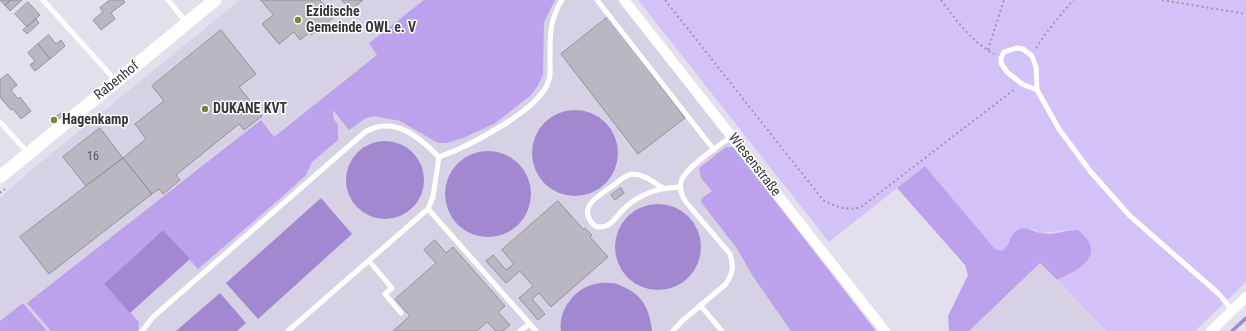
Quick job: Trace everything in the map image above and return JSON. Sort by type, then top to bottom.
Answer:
[{"type":"street","name":"Rabenhof","points":[[0,177],[215,0]]},
{"type":"street","name":"Wiesenstraße","points":[[624,0],[885,331]]},
{"type":"street","points":[[1211,331],[1246,297]]},
{"type":"lane","points":[[43,0],[116,81]]},
{"type":"lane","points":[[168,0],[187,23]]},
{"type":"lane","points":[[439,157],[473,142],[501,127],[537,99],[545,90],[550,79],[551,22],[554,13],[562,0]]},
{"type":"lane","points":[[597,0],[714,150]]},
{"type":"lane","points":[[1037,90],[1022,84],[1007,72],[1001,63],[1000,58],[1004,52],[1016,48],[1022,49],[1032,56],[1036,67],[1037,90],[1059,129],[1090,171],[1130,216],[1219,294],[1232,310]]},
{"type":"lane","points":[[0,122],[28,153]]},
{"type":"lane","points":[[142,331],[153,317],[365,132],[375,126],[389,125],[403,129],[417,138],[439,157]]},
{"type":"lane","points":[[673,331],[700,305],[726,284],[731,277],[733,262],[730,254],[686,202],[681,194],[680,187],[681,180],[688,171],[732,136]]},
{"type":"lane","points":[[288,331],[428,209],[433,197],[439,157]]},
{"type":"lane","points":[[663,188],[643,176],[627,176],[594,200],[587,211],[587,217],[595,226],[606,227],[612,223],[627,206],[643,195],[663,188],[680,187]]},
{"type":"lane","points":[[428,209],[536,331]]},
{"type":"lane","points":[[369,261],[392,288],[385,294],[401,314]]},
{"type":"lane","points":[[700,305],[722,331]]},
{"type":"lane","points":[[520,331],[529,324]]},
{"type":"path","points":[[665,0],[823,200],[836,207],[850,209],[861,207],[1022,84]]},
{"type":"path","points":[[941,0],[963,29],[977,43],[1000,58]]},
{"type":"path","points":[[988,50],[1004,0]]},
{"type":"path","points":[[1032,56],[1046,33],[1073,0]]},
{"type":"path","points":[[1162,0],[1246,14]]},
{"type":"shaded area","points":[[240,0],[618,0],[876,331],[47,331],[23,303],[0,321],[0,198],[30,171]]},
{"type":"shaded area","points":[[424,0],[555,0],[544,22],[543,75],[537,87],[530,96],[494,124],[463,138],[447,143],[438,143],[400,121],[374,116],[366,118],[349,130],[333,110],[334,119],[338,125],[338,140],[312,162],[306,175],[198,269],[163,230],[104,284],[139,322],[138,331],[51,331],[27,303],[261,120],[274,137],[377,55],[369,43]]},
{"type":"shaded area","points":[[638,0],[1246,0],[1246,282],[1195,331],[1106,331],[1057,280],[1084,264],[1068,230],[1041,233],[1032,229],[1009,240],[1006,248],[1001,251],[995,249],[925,166],[829,242]]},
{"type":"shaded area","points":[[567,110],[583,110],[592,113],[606,122],[615,136],[618,145],[618,161],[615,170],[606,184],[592,193],[583,196],[567,196],[551,189],[544,184],[539,177],[532,161],[532,145],[539,129],[544,122],[551,117]]},
{"type":"shaded area","points":[[385,141],[400,144],[413,152],[421,165],[424,180],[421,195],[413,208],[400,216],[385,219],[370,216],[357,208],[349,195],[346,180],[349,165],[357,152],[370,144]]},
{"type":"shaded area","points":[[726,147],[733,147],[876,331],[791,331],[752,275],[738,250],[701,202],[702,198],[712,191],[701,178],[699,168]]},
{"type":"shaded area","points":[[480,151],[496,151],[505,154],[519,163],[528,177],[531,186],[531,202],[528,211],[519,225],[505,234],[496,237],[480,237],[464,230],[457,225],[452,218],[445,202],[445,186],[452,170],[457,163],[464,158]]},
{"type":"shaded area","points":[[925,166],[995,249],[1001,251],[1004,249],[1008,245],[1013,234],[1021,228],[1045,234],[1078,230],[1087,239],[1091,246],[1091,253],[1088,260],[1075,271],[1057,280],[1040,263],[969,331],[949,331],[948,316],[968,275],[965,265],[897,188]]},
{"type":"shaded area","points":[[321,198],[352,234],[258,319],[226,283]]},
{"type":"shaded area","points":[[658,204],[675,207],[689,216],[698,230],[701,247],[698,264],[689,278],[675,287],[658,290],[641,287],[627,278],[618,264],[615,247],[618,230],[627,216],[641,207]]},
{"type":"shaded area","points":[[163,230],[190,259],[130,313],[104,284]]},
{"type":"shaded area","points":[[1040,263],[1106,331],[969,331]]},
{"type":"shaded area","points":[[602,283],[614,283],[630,290],[642,300],[646,306],[652,331],[561,331],[562,315],[569,301],[575,295],[588,286]]},
{"type":"shaded area","points":[[220,293],[246,323],[237,331],[176,331]]},
{"type":"shaded area","points":[[23,303],[47,331],[0,331],[0,321]]},
{"type":"building","points":[[0,0],[11,0],[5,5]]},
{"type":"building","points":[[11,0],[22,0],[10,11],[5,5]]},
{"type":"building","points":[[110,0],[123,0],[125,2],[111,13],[115,19],[101,30],[93,20],[103,12],[100,8]]},
{"type":"building","name":"Ezidische Gemeinde OWL e. V","points":[[261,0],[320,0],[334,17],[311,35],[310,32],[300,40],[294,32],[279,44],[262,24],[273,15]]},
{"type":"building","points":[[342,0],[363,0],[351,10]]},
{"type":"building","points":[[28,2],[40,15],[27,27],[15,14]]},
{"type":"building","points":[[608,17],[685,118],[638,154],[561,54]]},
{"type":"building","points":[[36,19],[39,23],[27,34],[23,30]]},
{"type":"building","name":"DUKANE KVT","points":[[221,30],[256,74],[239,87],[262,116],[244,130],[239,124],[176,175],[180,180],[163,194],[159,189],[152,194],[123,158],[146,139],[135,124],[164,101],[152,86]]},
{"type":"building","points":[[49,35],[56,44],[61,40],[65,46],[50,59],[38,44]]},
{"type":"building","points":[[38,44],[50,59],[35,71],[30,65],[35,61],[28,53]]},
{"type":"building","points":[[8,74],[17,85],[11,90],[18,99],[20,97],[31,111],[21,119],[0,97],[0,80]]},
{"type":"building","points":[[61,113],[63,116],[57,120],[55,118]]},
{"type":"building","points":[[100,128],[123,158],[86,186],[63,157]]},
{"type":"building","points":[[123,158],[152,194],[49,274],[20,237]]},
{"type":"building","points":[[621,188],[624,193],[615,200],[611,195]]},
{"type":"building","points":[[558,201],[583,229],[585,228],[592,235],[590,237],[608,257],[551,307],[539,293],[532,299],[545,314],[538,320],[519,298],[533,286],[520,271],[506,283],[486,261],[493,255],[506,270],[514,264],[502,250]]},
{"type":"building","points":[[435,240],[446,253],[453,247],[505,306],[498,312],[510,325],[503,331],[496,331],[487,322],[477,331],[393,331],[410,316],[395,299],[436,263],[424,250]]},
{"type":"waterway","points":[[1232,331],[1246,318]]},
{"type":"place","name":"Ezidische Gemeinde OWL e. V","points":[[298,20]]},
{"type":"place","name":"DUKANE KVT","points":[[205,109]]},
{"type":"place","name":"Hagenkamp","points":[[54,120]]}]
